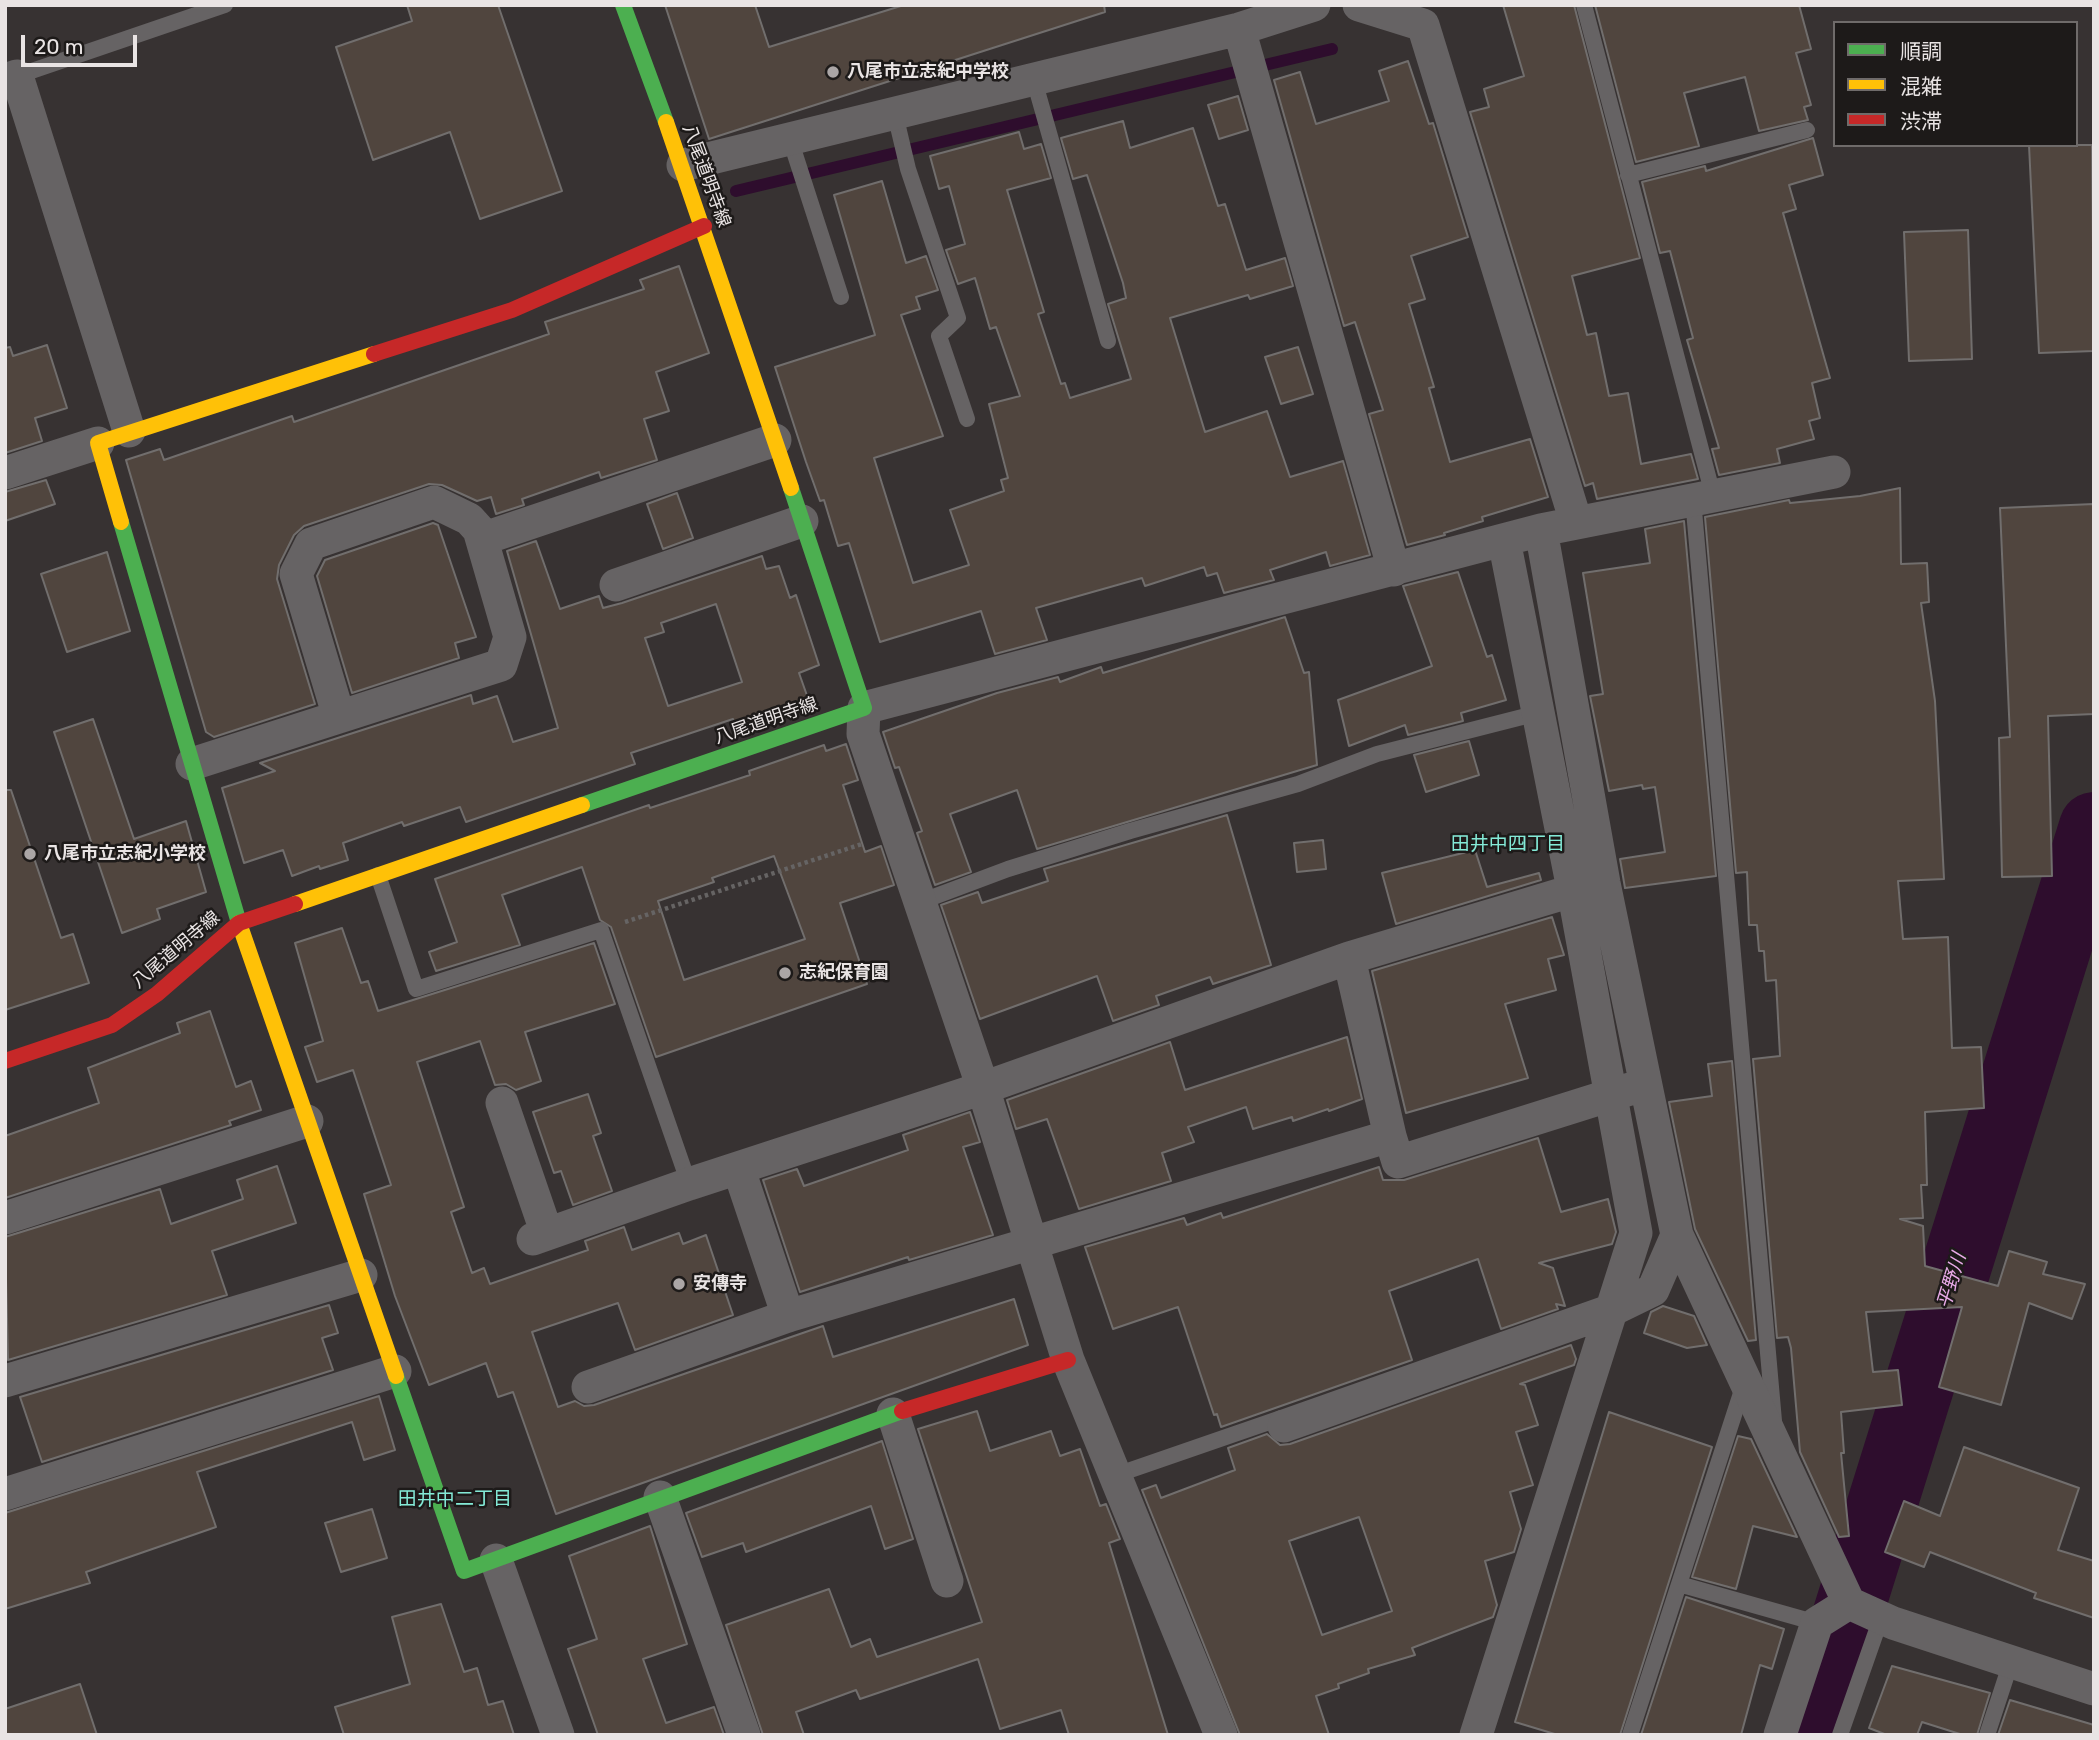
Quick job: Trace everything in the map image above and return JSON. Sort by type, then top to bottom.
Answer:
[{"type":"street","name":"八尾道明寺線","points":[[5,1061],[112,1025],[157,994],[239,923],[864,708],[704,226],[623,5]]},
{"type":"street","points":[[683,165],[793,150],[1038,93],[1314,5]]},
{"type":"street","points":[[1359,5],[1423,24],[1576,522]]},
{"type":"street","points":[[1239,29],[1394,570]]},
{"type":"street","points":[[11,78],[129,432]]},
{"type":"street","points":[[5,473],[512,310],[704,226]]},
{"type":"street","points":[[482,540],[775,440]]},
{"type":"street","points":[[98,443],[239,923],[464,1571],[660,1497],[893,1414],[1068,1360]]},
{"type":"street","points":[[1221,1735],[1068,1360],[983,1088],[863,734],[864,708],[1541,530],[1834,472]]},
{"type":"street","points":[[192,764],[339,717],[501,665],[510,637],[482,540],[469,519],[434,502],[311,544],[296,574],[339,717]]},
{"type":"street","points":[[616,585],[802,521]]},
{"type":"street","points":[[1476,1735],[1636,1233],[1611,1098],[1589,886],[1577,730],[1541,530]]},
{"type":"street","points":[[1504,540],[1550,771],[1589,886],[1645,1083],[1677,1235],[1849,1603],[1881,1618],[2094,1689]]},
{"type":"street","points":[[1537,707],[1570,692]]},
{"type":"street","points":[[1550,771],[1577,730]]},
{"type":"street","points":[[502,1103],[540,1236],[689,1184],[739,1170],[983,1088],[1349,958],[1589,886]]},
{"type":"street","points":[[1349,958],[1398,1162],[1611,1098],[1645,1083]]},
{"type":"street","points":[[5,1218],[307,1121]]},
{"type":"street","points":[[588,1387],[788,1316],[1390,1136]]},
{"type":"street","points":[[739,1170],[788,1316]]},
{"type":"street","points":[[1284,1426],[1612,1310],[1653,1290],[1677,1235]]},
{"type":"street","points":[[5,1381],[361,1275]]},
{"type":"street","points":[[5,1493],[394,1371]]},
{"type":"street","points":[[893,1414],[947,1581]]},
{"type":"street","points":[[660,1497],[744,1735]]},
{"type":"street","points":[[496,1560],[558,1735]]},
{"type":"street","points":[[1780,1735],[1817,1623],[1849,1603]]},
{"type":"lane","points":[[11,78],[225,5]]},
{"type":"lane","points":[[1584,5],[1628,175],[1703,497],[1776,1448]]},
{"type":"lane","points":[[1038,93],[1108,341]]},
{"type":"lane","points":[[897,125],[908,169],[958,318],[939,336],[967,419]]},
{"type":"lane","points":[[1628,175],[1807,130]]},
{"type":"lane","points":[[793,150],[841,297]]},
{"type":"lane","points":[[920,902],[1105,839],[1298,784],[1377,754],[1537,707]]},
{"type":"lane","points":[[378,874],[416,989],[601,930],[689,1184]]},
{"type":"lane","points":[[1630,1735],[1745,1381]]},
{"type":"lane","points":[[1116,1475],[1282,1418],[1284,1426]]},
{"type":"lane","points":[[1679,1584],[1817,1623]]},
{"type":"lane","points":[[1840,1735],[1881,1618]]},
{"type":"lane","points":[[1987,1735],[2011,1662]]},
{"type":"path","points":[[601,930],[896,833]]},
{"type":"building","points":[[407,5],[498,5],[562,191],[480,219],[450,132],[373,160],[336,47],[412,21]]},
{"type":"building","name":"八尾市立志紀中学校","points":[[665,5],[755,5],[769,47],[904,5],[1104,5],[1105,12],[709,139]]},
{"type":"building","points":[[1503,5],[1574,5],[1640,258],[1572,276],[1587,335],[1596,333],[1609,396],[1628,393],[1641,464],[1691,454],[1698,479],[1597,499],[1593,483],[1585,486],[1470,112],[1489,107],[1484,89],[1524,76]]},
{"type":"building","points":[[1595,5],[1799,5],[1811,49],[1796,53],[1811,105],[1804,107],[1808,120],[1759,131],[1745,77],[1684,93],[1699,146],[1636,162]]},
{"type":"building","points":[[1408,61],[1429,124],[1433,123],[1468,237],[1411,256],[1425,299],[1409,304],[1434,387],[1429,388],[1450,462],[1530,439],[1548,497],[1482,517],[1483,521],[1444,533],[1445,535],[1407,545],[1369,414],[1383,410],[1355,322],[1344,326],[1274,80],[1300,72],[1316,124],[1389,101],[1379,71]]},
{"type":"building","points":[[1238,96],[1248,130],[1219,139],[1208,105]]},
{"type":"building","points":[[1123,121],[1130,148],[1193,128],[1218,206],[1225,204],[1246,270],[1285,258],[1293,286],[1250,299],[1248,295],[1170,318],[1205,432],[1267,411],[1290,477],[1343,461],[1370,555],[1330,566],[1326,552],[1270,570],[1274,580],[1224,593],[1217,573],[1207,576],[1204,567],[1145,586],[1142,578],[1036,608],[1047,640],[995,654],[981,611],[880,642],[849,543],[838,546],[824,500],[820,501],[806,462],[775,367],[875,335],[834,195],[882,181],[906,263],[926,256],[938,290],[916,297],[920,309],[901,315],[943,436],[874,458],[913,583],[969,565],[950,510],[1004,491],[1001,480],[1008,478],[989,404],[1020,396],[996,327],[990,329],[975,278],[958,284],[946,250],[965,244],[949,186],[939,189],[930,156],[1019,132],[1024,149],[1041,144],[1051,178],[1007,190],[1044,312],[1038,314],[1061,384],[1065,383],[1070,398],[1131,379],[1108,304],[1126,298],[1123,283],[1087,175],[1073,179],[1061,138]]},
{"type":"building","points":[[1813,138],[1823,175],[1789,185],[1796,209],[1783,213],[1830,378],[1812,383],[1820,418],[1809,421],[1814,439],[1777,449],[1780,463],[1719,475],[1712,449],[1719,448],[1687,340],[1693,338],[1670,251],[1660,253],[1642,182],[1705,166],[1706,171]]},
{"type":"building","points":[[2092,145],[2094,351],[2039,353],[2029,147]]},
{"type":"building","points":[[1968,230],[1972,359],[1909,361],[1904,232]]},
{"type":"building","points":[[679,266],[709,353],[656,372],[669,411],[644,419],[657,460],[601,478],[599,472],[522,499],[524,505],[496,514],[491,497],[477,501],[442,485],[429,484],[304,526],[294,535],[279,565],[277,579],[315,704],[214,737],[206,732],[126,460],[160,449],[164,460],[292,416],[294,422],[549,334],[545,322],[644,289],[640,280]]},
{"type":"building","points":[[47,345],[67,408],[35,418],[42,441],[5,453],[5,348],[10,347],[13,356]]},
{"type":"building","points":[[1298,347],[1313,394],[1281,404],[1265,357]]},
{"type":"building","points":[[46,480],[55,504],[5,521],[5,492]]},
{"type":"building","points":[[1900,488],[1901,564],[1927,563],[1929,602],[1921,603],[1935,701],[1944,879],[1898,881],[1903,939],[1948,937],[1952,1048],[1981,1047],[1984,1108],[1925,1112],[1927,1185],[1921,1185],[1923,1218],[1900,1219],[1923,1226],[1925,1266],[1998,1286],[2009,1251],[2047,1262],[2043,1274],[2085,1284],[2072,1319],[2029,1303],[2001,1405],[1939,1387],[1962,1307],[1866,1312],[1873,1372],[1898,1370],[1902,1405],[1841,1412],[1844,1453],[1841,1453],[1849,1536],[1839,1537],[1800,1452],[1791,1348],[1788,1337],[1777,1338],[1753,1059],[1780,1056],[1776,980],[1766,981],[1764,951],[1759,951],[1757,925],[1749,925],[1747,872],[1736,873],[1705,517],[1789,500],[1790,503],[1860,496]]},
{"type":"building","points":[[677,493],[693,538],[663,549],[647,504]]},
{"type":"building","points":[[2094,504],[2094,714],[2048,716],[2052,876],[2002,877],[1999,738],[2010,737],[2000,508]]},
{"type":"building","points":[[1684,521],[1716,876],[1625,888],[1620,859],[1665,852],[1655,787],[1643,789],[1642,785],[1609,791],[1590,696],[1603,694],[1583,573],[1650,563],[1645,529]]},
{"type":"building","points":[[433,523],[438,525],[476,637],[455,643],[459,658],[352,693],[317,576],[325,560]]},
{"type":"building","points":[[536,541],[560,609],[599,596],[603,608],[762,556],[766,569],[779,566],[790,598],[796,595],[819,665],[799,673],[810,704],[736,729],[733,719],[631,753],[635,764],[466,822],[460,807],[404,826],[402,822],[343,843],[348,860],[320,869],[319,866],[292,876],[283,850],[244,863],[222,788],[275,771],[260,763],[471,695],[473,704],[497,696],[513,742],[558,728],[507,551]],"holes":[[[716,604],[742,682],[668,706],[645,638],[664,632],[661,623]]]},
{"type":"building","points":[[107,552],[130,631],[67,652],[41,574]]},
{"type":"building","points":[[1458,572],[1487,657],[1492,655],[1506,700],[1461,713],[1463,721],[1408,735],[1405,725],[1349,746],[1338,700],[1432,666],[1403,586]]},
{"type":"building","points":[[1285,617],[1304,673],[1309,672],[1317,765],[1037,849],[1017,790],[950,814],[971,872],[935,885],[917,833],[922,831],[883,732],[997,693],[1058,677],[1060,682],[1101,667],[1103,673]]},
{"type":"building","points":[[93,719],[134,839],[186,821],[206,892],[157,909],[160,919],[122,933],[54,732]]},
{"type":"building","points":[[1469,741],[1479,775],[1426,792],[1414,755]]},
{"type":"building","points":[[846,744],[858,780],[843,785],[865,852],[881,846],[894,885],[840,903],[867,984],[656,1057],[611,927],[600,920],[582,867],[502,895],[520,945],[436,971],[429,952],[457,942],[435,879],[649,805],[650,808],[750,775],[749,771],[824,745],[826,751]],"holes":[[[774,856],[805,939],[684,980],[658,901],[714,882],[712,878]]]},
{"type":"building","points":[[5,790],[11,790],[61,938],[73,934],[89,983],[5,1010]]},
{"type":"building","points":[[1227,815],[1271,965],[1213,984],[1210,977],[1156,996],[1159,1005],[1113,1021],[1097,976],[980,1019],[941,905],[978,892],[982,903],[1048,881],[1044,869]]},
{"type":"building","points":[[1323,840],[1326,869],[1297,872],[1294,843]]},
{"type":"building","points":[[1475,850],[1487,887],[1539,873],[1541,880],[1396,924],[1382,873]]},
{"type":"building","points":[[1552,917],[1564,955],[1548,959],[1556,990],[1505,1004],[1528,1078],[1406,1113],[1372,971]]},
{"type":"building","points":[[342,928],[361,983],[368,981],[378,1011],[594,943],[615,1004],[525,1032],[541,1081],[516,1090],[506,1084],[495,1085],[480,1041],[417,1062],[464,1207],[451,1212],[472,1273],[484,1268],[490,1284],[588,1250],[585,1241],[624,1227],[632,1250],[679,1233],[683,1244],[706,1235],[733,1315],[635,1350],[618,1303],[532,1332],[558,1407],[575,1401],[584,1406],[594,1405],[823,1326],[833,1357],[1014,1299],[1028,1345],[556,1514],[513,1392],[498,1397],[486,1363],[429,1385],[395,1296],[364,1194],[391,1185],[353,1070],[317,1082],[305,1047],[323,1041],[295,943]]},
{"type":"building","points":[[210,1011],[236,1087],[251,1081],[261,1110],[229,1121],[231,1125],[5,1198],[5,1136],[99,1103],[88,1068],[180,1033],[177,1023]]},
{"type":"building","points":[[1347,1037],[1362,1099],[1293,1121],[1292,1117],[1253,1129],[1246,1107],[1188,1127],[1194,1142],[1162,1153],[1171,1181],[1079,1209],[1047,1119],[1016,1129],[1007,1100],[1170,1042],[1185,1090]]},
{"type":"building","points":[[1732,1061],[1756,1340],[1748,1341],[1695,1229],[1669,1102],[1712,1096],[1708,1064]]},
{"type":"building","points":[[588,1094],[601,1133],[593,1136],[612,1191],[573,1205],[561,1171],[554,1173],[533,1112]]},
{"type":"building","points":[[970,1112],[980,1142],[963,1147],[993,1235],[909,1260],[908,1257],[800,1292],[763,1180],[797,1169],[804,1186],[908,1150],[903,1135]]},
{"type":"building","points":[[1538,1138],[1561,1212],[1608,1199],[1616,1232],[1612,1244],[1539,1263],[1553,1268],[1565,1306],[1556,1304],[1558,1309],[1501,1329],[1478,1259],[1389,1291],[1412,1360],[1221,1427],[1217,1414],[1214,1415],[1178,1307],[1113,1329],[1085,1247],[1184,1218],[1187,1225],[1221,1213],[1223,1218],[1379,1167],[1383,1180],[1404,1180]]},
{"type":"building","points":[[277,1166],[296,1223],[212,1251],[227,1295],[8,1360],[5,1237],[160,1189],[171,1224],[243,1199],[237,1180]]},
{"type":"building","points":[[329,1305],[338,1333],[322,1338],[333,1370],[42,1462],[20,1397]]},
{"type":"building","points":[[1663,1306],[1694,1316],[1707,1345],[1687,1348],[1644,1333],[1651,1312]]},
{"type":"building","points":[[1571,1345],[1576,1359],[1574,1365],[1520,1384],[1525,1385],[1538,1425],[1516,1432],[1533,1485],[1510,1492],[1521,1529],[1514,1552],[1485,1561],[1497,1605],[1493,1617],[1412,1648],[1415,1655],[1368,1669],[1369,1673],[1338,1684],[1339,1688],[1316,1696],[1329,1735],[1240,1735],[1142,1490],[1156,1485],[1161,1498],[1235,1470],[1228,1448],[1267,1434],[1280,1445],[1290,1444]],"holes":[[[1359,1517],[1392,1611],[1322,1635],[1289,1541]]]},
{"type":"building","points":[[379,1396],[395,1450],[364,1460],[352,1422],[197,1472],[216,1527],[86,1572],[90,1583],[5,1609],[5,1513]]},
{"type":"building","points":[[977,1411],[990,1451],[1051,1431],[1060,1456],[1080,1449],[1100,1506],[1106,1504],[1120,1539],[1109,1543],[1168,1735],[1069,1735],[1061,1710],[1000,1729],[978,1659],[860,1699],[856,1690],[796,1712],[804,1735],[763,1735],[726,1625],[829,1589],[851,1647],[870,1639],[877,1657],[982,1622],[918,1429]]},
{"type":"building","points":[[1609,1412],[1712,1447],[1620,1735],[1558,1735],[1515,1722]]},
{"type":"building","points":[[1738,1436],[1751,1439],[1797,1537],[1753,1526],[1736,1589],[1692,1577]]},
{"type":"building","points":[[882,1441],[913,1539],[885,1549],[871,1506],[746,1552],[743,1543],[702,1557],[686,1513]]},
{"type":"building","points":[[1964,1447],[2079,1488],[2058,1550],[2094,1561],[2094,1618],[2034,1598],[2036,1593],[1930,1552],[1924,1567],[1885,1552],[1904,1501],[1940,1516]]},
{"type":"building","points":[[372,1509],[387,1558],[341,1572],[325,1523]]},
{"type":"building","points":[[650,1526],[687,1644],[643,1659],[666,1723],[714,1707],[724,1735],[598,1735],[568,1649],[597,1639],[569,1556]]},
{"type":"building","points":[[1686,1597],[1784,1629],[1772,1669],[1760,1665],[1741,1735],[1641,1735]]},
{"type":"building","points":[[441,1604],[464,1672],[477,1668],[488,1705],[503,1701],[514,1735],[344,1735],[335,1707],[410,1684],[392,1617]]},
{"type":"building","points":[[1892,1666],[1990,1693],[1977,1735],[1963,1735],[1922,1722],[1917,1735],[1887,1735],[1869,1728]]},
{"type":"building","points":[[80,1684],[97,1735],[5,1735],[5,1709]]},
{"type":"building","points":[[2010,1700],[2094,1725],[2094,1735],[1998,1735]]},
{"type":"waterway","points":[[736,191],[1332,49]]},
{"type":"waterway","name":"平野川","points":[[1810,1735],[2094,827]]},
{"type":"traffic: fast","points":[[623,5],[666,122]]},
{"type":"traffic: fast","points":[[582,805],[864,708],[791,488]]},
{"type":"traffic: fast","points":[[121,522],[239,923]]},
{"type":"traffic: fast","points":[[396,1376],[464,1571],[902,1411]]},
{"type":"traffic: slow","points":[[666,122],[791,488]]},
{"type":"traffic: slow","points":[[121,522],[98,443],[374,354]]},
{"type":"traffic: slow","points":[[295,904],[582,805]]},
{"type":"traffic: slow","points":[[239,923],[396,1376]]},
{"type":"traffic: jam","points":[[374,354],[512,310],[704,226]]},
{"type":"traffic: jam","points":[[5,1061],[112,1025],[157,994],[239,923],[295,904]]},
{"type":"traffic: jam","points":[[902,1411],[1068,1360]]},
{"type":"place","name":"八尾市立志紀中学校","points":[[833,72]]},
{"type":"place","name":"八尾市立志紀小学校","points":[[30,854]]},
{"type":"place","name":"志紀保育園","points":[[785,973]]},
{"type":"place","name":"安傳寺","points":[[679,1284]]},
{"type":"district","name":"田井中四丁目","points":[[1508,845]]},
{"type":"district","name":"田井中二丁目","points":[[455,1500]]}]
